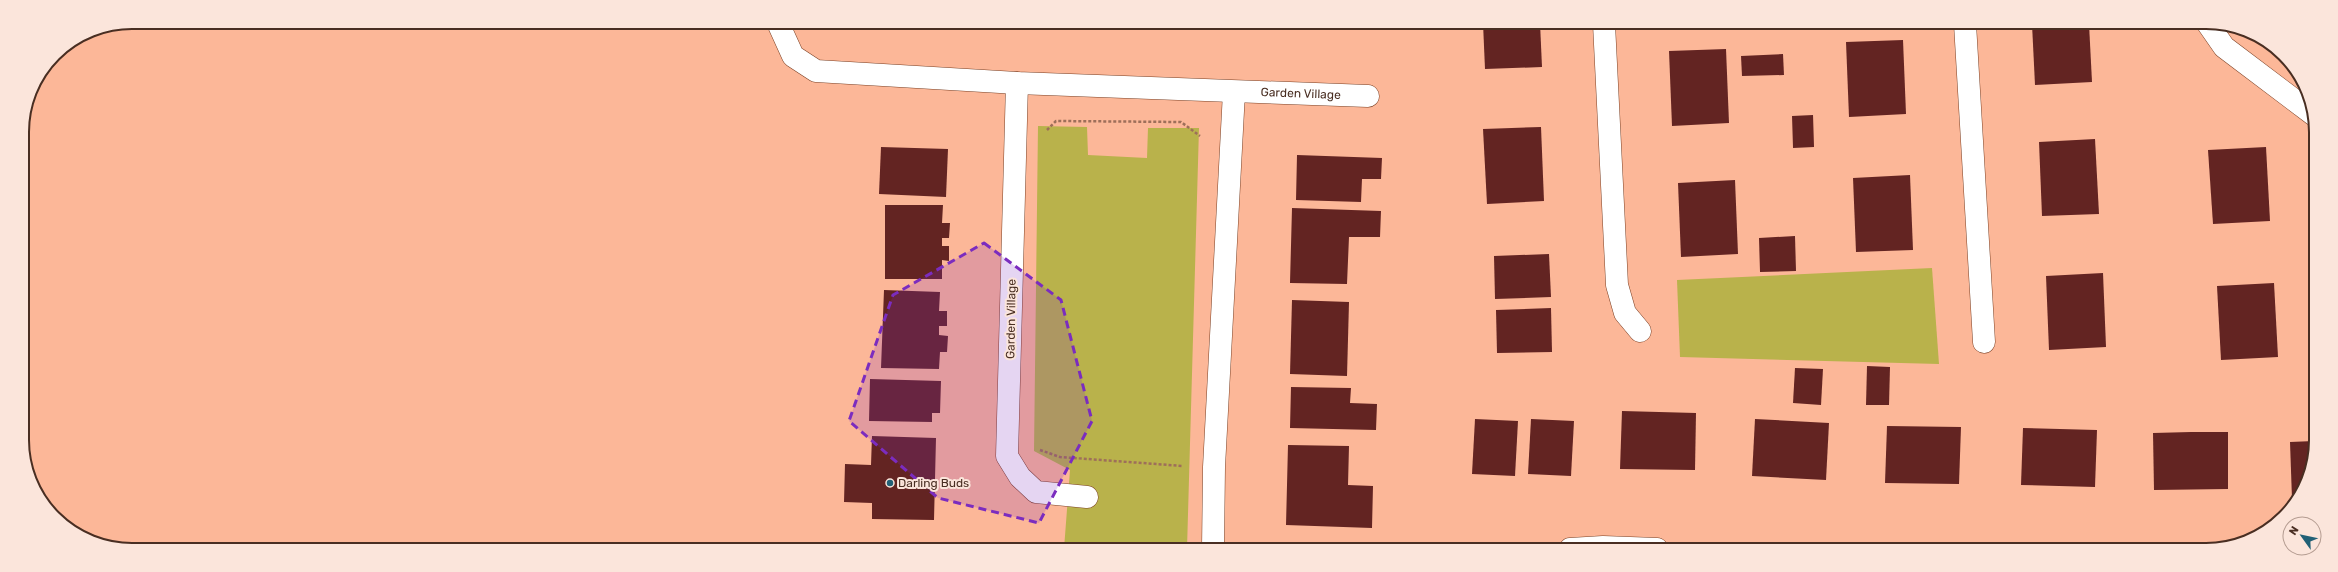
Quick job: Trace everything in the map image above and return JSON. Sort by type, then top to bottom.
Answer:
[{"type":"street","name":"Garden Village","points":[[781,29],[793,56],[816,71],[1017,83],[1368,96]]},
{"type":"street","points":[[1604,29],[1617,285],[1625,313],[1640,331]]},
{"type":"street","points":[[1965,29],[1984,342]]},
{"type":"street","points":[[2212,29],[2224,47],[2306,109]]},
{"type":"street","name":"Garden Village","points":[[1017,83],[1007,456],[1020,476],[1036,492],[1087,497]]},
{"type":"street","points":[[1213,543],[1214,467],[1234,92]]},
{"type":"path","points":[[1046,131],[1056,121],[1181,122],[1205,139]]},
{"type":"path","points":[[1034,447],[1060,458],[1214,467]]},
{"type":"highlighted area","points":[[984,243],[1061,300],[1092,421],[1039,523],[938,498],[849,421],[893,295]]},
{"type":"shaded area","points":[[1038,126],[1087,127],[1088,155],[1147,158],[1148,128],[1199,128],[1187,543],[1064,543],[1070,470],[1034,451]]},
{"type":"shaded area","points":[[1932,268],[1939,364],[1680,357],[1677,280]]},
{"type":"building","points":[[1483,29],[1540,29],[1542,67],[1485,69]]},
{"type":"building","points":[[2032,29],[2089,29],[2092,82],[2035,85]]},
{"type":"building","points":[[1903,40],[1906,114],[1849,117],[1846,42]]},
{"type":"building","points":[[1726,49],[1729,123],[1672,126],[1669,51]]},
{"type":"building","points":[[1783,54],[1784,75],[1742,76],[1741,56]]},
{"type":"building","points":[[1813,115],[1814,147],[1793,148],[1792,116]]},
{"type":"building","points":[[1541,127],[1544,201],[1487,204],[1483,129]]},
{"type":"building","points":[[2095,139],[2099,214],[2042,216],[2039,142]]},
{"type":"building","points":[[881,147],[948,149],[946,197],[879,194]]},
{"type":"building","points":[[2266,147],[2270,221],[2213,224],[2208,150]]},
{"type":"building","points":[[1297,155],[1382,158],[1381,179],[1362,179],[1361,202],[1296,200]]},
{"type":"building","points":[[1910,175],[1913,250],[1856,252],[1853,178]]},
{"type":"building","points":[[1735,180],[1738,254],[1681,257],[1678,183]]},
{"type":"building","points":[[885,205],[943,205],[942,223],[950,223],[949,238],[942,238],[942,246],[949,246],[949,261],[942,260],[942,279],[885,279]]},
{"type":"building","points":[[1292,208],[1381,211],[1380,237],[1349,237],[1347,284],[1290,283]]},
{"type":"building","points":[[1795,236],[1796,271],[1760,272],[1759,238]]},
{"type":"building","points":[[1549,254],[1551,297],[1495,299],[1494,256]]},
{"type":"building","points":[[2103,273],[2106,347],[2049,350],[2046,276]]},
{"type":"building","points":[[2274,283],[2278,357],[2221,360],[2217,286]]},
{"type":"building","points":[[884,290],[940,292],[939,311],[947,311],[947,326],[939,326],[939,335],[948,336],[947,352],[940,352],[939,369],[881,368]]},
{"type":"building","points":[[1292,300],[1349,302],[1347,376],[1290,374]]},
{"type":"building","points":[[1551,308],[1552,352],[1497,353],[1496,310]]},
{"type":"building","points":[[1867,366],[1890,367],[1889,405],[1866,405]]},
{"type":"building","points":[[1795,368],[1823,369],[1821,405],[1793,403]]},
{"type":"building","points":[[870,379],[941,381],[940,413],[932,413],[932,422],[869,421]]},
{"type":"building","points":[[1291,387],[1351,388],[1350,403],[1377,404],[1376,430],[1290,428]]},
{"type":"building","points":[[1622,411],[1696,413],[1695,470],[1620,469]]},
{"type":"building","points":[[1475,419],[1518,421],[1515,476],[1472,474]]},
{"type":"building","points":[[1531,419],[1574,421],[1571,476],[1528,474]]},
{"type":"building","points":[[1755,419],[1829,423],[1826,480],[1752,476]]},
{"type":"building","points":[[1887,426],[1961,427],[1959,484],[1885,483]]},
{"type":"building","points":[[2023,428],[2097,430],[2095,487],[2021,485]]},
{"type":"building","points":[[2228,432],[2228,489],[2154,490],[2153,433]]},
{"type":"building","name":"Darling Buds","points":[[872,436],[936,438],[934,520],[872,519],[872,503],[844,502],[845,464],[871,465]]},
{"type":"building","points":[[2309,441],[2304,473],[2292,497],[2290,442]]},
{"type":"building","points":[[1288,445],[1349,446],[1348,485],[1373,486],[1372,528],[1286,525]]},
{"type":"place","name":"Darling Buds","points":[[890,483]]}]
